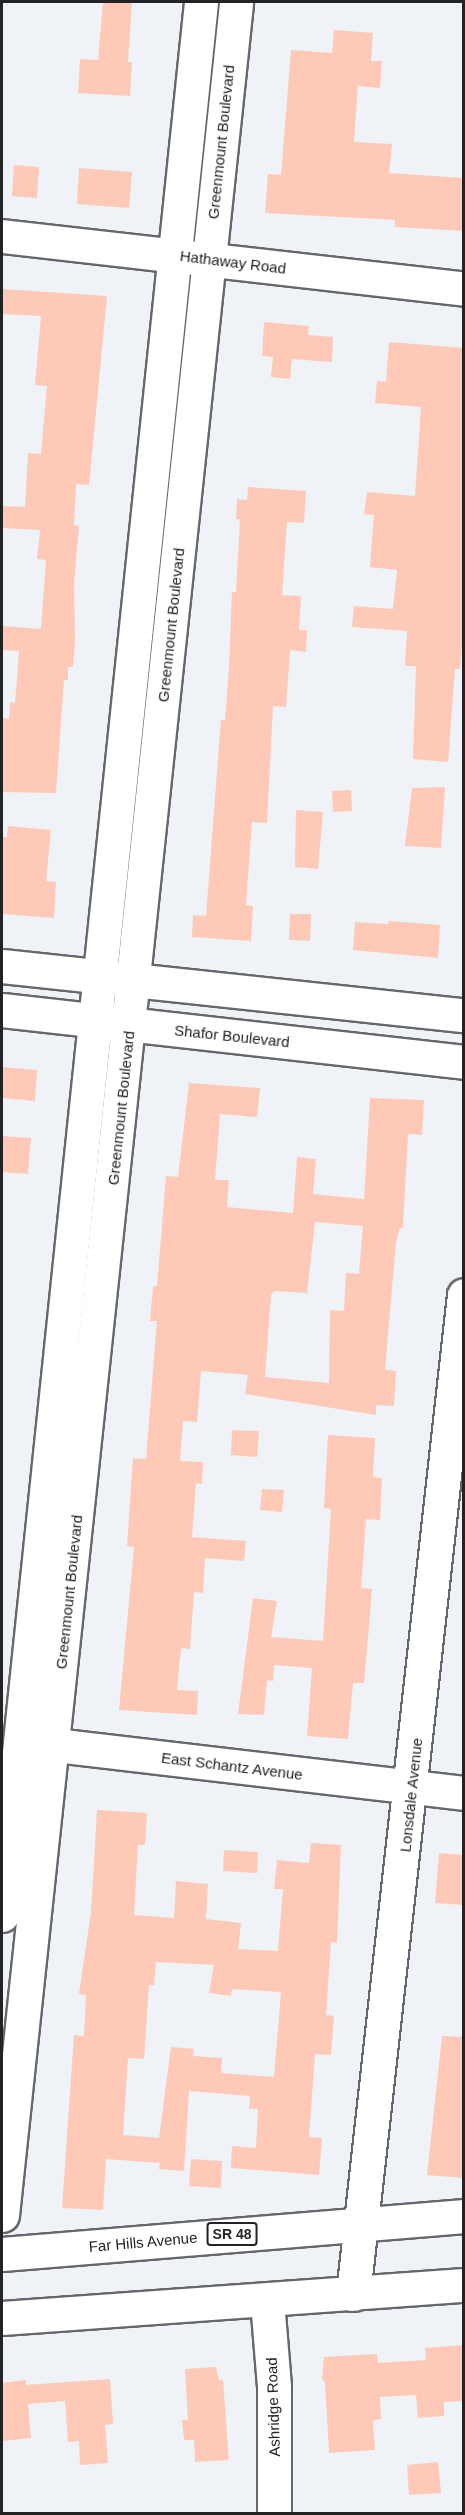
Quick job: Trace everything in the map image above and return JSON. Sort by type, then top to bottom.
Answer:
[{"type":"street","name":"Greenmount Boulevard","points":[[2,2215],[25,1741],[96,1020],[98,977],[201,2]]},
{"type":"street","name":"Greenmount Boulevard","points":[[2,1915],[135,981],[236,2]]},
{"type":"street","name":"Hathaway Road","points":[[2,236],[464,289]]},
{"type":"street","points":[[2,966],[464,1015]]},
{"type":"street","name":"Shafor Boulevard","points":[[2,1010],[464,1062]]},
{"type":"street","name":"Lonsdale Avenue","points":[[353,2294],[412,1788],[464,1295]]},
{"type":"street","name":"East Schantz Avenue","points":[[25,1741],[464,1793]]},
{"type":"street","name":"Far Hills Avenue","points":[[2,2254],[464,2216]]},
{"type":"street","points":[[2,2318],[267,2301],[464,2285]]},
{"type":"street","name":"Ashridge Road","points":[[267,2301],[274,2387],[274,2514]]},
{"type":"building","points":[[103,2],[132,2],[128,62],[132,62],[130,96],[78,93],[80,59],[98,60]]},
{"type":"building","points":[[334,30],[373,33],[371,61],[382,61],[380,88],[358,86],[354,142],[392,144],[389,173],[464,178],[464,231],[395,227],[395,220],[265,213],[268,174],[281,175],[291,50],[332,53]]},
{"type":"building","points":[[14,165],[39,167],[37,198],[12,196]]},
{"type":"building","points":[[79,168],[132,172],[129,208],[77,204]]},
{"type":"building","points":[[2,289],[107,296],[89,485],[76,484],[74,525],[79,526],[74,583],[75,641],[73,667],[68,667],[68,680],[64,680],[56,793],[2,792],[2,718],[9,719],[10,702],[15,703],[19,651],[2,650],[2,626],[41,629],[46,560],[37,559],[40,530],[2,528],[2,506],[25,507],[28,453],[41,454],[47,386],[35,385],[41,316],[2,314]]},
{"type":"building","points":[[264,322],[309,326],[308,335],[333,337],[332,362],[292,359],[290,379],[271,377],[273,357],[262,356]]},
{"type":"building","points":[[389,342],[464,348],[464,623],[460,669],[455,669],[448,762],[413,759],[416,666],[405,666],[407,631],[352,627],[354,606],[393,609],[397,570],[370,567],[374,515],[364,514],[367,492],[415,496],[421,407],[375,403],[377,381],[386,382]]},
{"type":"building","points":[[248,487],[306,491],[304,523],[287,522],[282,595],[301,596],[299,630],[307,630],[306,652],[290,650],[286,707],[273,706],[267,823],[252,822],[246,905],[253,906],[251,941],[192,937],[193,915],[206,916],[221,720],[225,720],[232,592],[236,592],[240,519],[236,519],[237,499],[247,500]]},
{"type":"building","points":[[445,787],[441,848],[405,846],[412,788]]},
{"type":"building","points":[[351,790],[352,811],[333,812],[332,791]]},
{"type":"building","points":[[296,810],[323,812],[318,869],[295,867]]},
{"type":"building","points":[[8,826],[51,830],[46,881],[56,882],[54,918],[2,914],[2,837],[7,837]]},
{"type":"building","points":[[290,914],[311,914],[310,941],[289,940]]},
{"type":"building","points":[[389,921],[440,925],[438,958],[353,950],[355,922],[388,924]]},
{"type":"building","points":[[2,1067],[37,1070],[35,1101],[2,1098]]},
{"type":"building","points":[[189,1083],[260,1088],[257,1117],[220,1114],[215,1180],[229,1180],[227,1207],[293,1213],[297,1157],[316,1159],[313,1194],[364,1199],[370,1098],[424,1100],[422,1135],[408,1134],[403,1228],[400,1228],[396,1242],[385,1370],[396,1371],[394,1406],[376,1405],[376,1415],[245,1394],[248,1375],[201,1371],[197,1422],[183,1421],[180,1461],[203,1462],[202,1484],[196,1483],[192,1537],[246,1541],[244,1561],[205,1558],[203,1593],[194,1592],[190,1649],[181,1648],[177,1690],[198,1691],[197,1715],[119,1710],[134,1547],[127,1546],[133,1458],[146,1459],[157,1321],[150,1321],[153,1286],[157,1286],[166,1176],[178,1177]],"holes":[[[315,1222],[363,1226],[359,1274],[346,1273],[344,1311],[330,1310],[329,1383],[265,1377],[271,1295],[274,1291],[307,1293]]]},
{"type":"building","points":[[2,1136],[31,1138],[28,1174],[2,1172]]},
{"type":"building","points":[[232,1430],[259,1431],[257,1457],[231,1455]]},
{"type":"building","points":[[328,1435],[375,1438],[373,1477],[382,1478],[380,1520],[366,1519],[361,1588],[372,1589],[369,1626],[364,1683],[353,1683],[348,1739],[307,1736],[312,1668],[274,1665],[273,1681],[267,1680],[264,1715],[238,1714],[253,1598],[277,1601],[271,1637],[323,1641],[331,1509],[324,1508]]},
{"type":"building","points":[[262,1489],[284,1490],[282,1512],[260,1510]]},
{"type":"building","points":[[97,1810],[147,1813],[145,1845],[138,1845],[134,1915],[174,1918],[176,1881],[208,1884],[206,1919],[241,1923],[238,1949],[278,1951],[283,1889],[274,1889],[277,1860],[309,1863],[311,1843],[341,1845],[337,1943],[331,1942],[326,2015],[334,2016],[331,2055],[315,2054],[309,2137],[322,2138],[319,2175],[231,2168],[232,2146],[256,2148],[258,2109],[249,2109],[250,2096],[189,2091],[184,2171],[159,2169],[160,2163],[106,2159],[103,2210],[62,2208],[74,2035],[84,2036],[86,1995],[79,1994],[91,1912]],"holes":[[[156,1962],[214,1965],[209,1993],[231,1996],[232,1989],[281,1992],[274,2077],[221,2073],[222,2058],[193,2056],[194,2049],[171,2047],[159,2138],[123,2135],[128,2058],[144,2059],[149,1985],[154,1985]]]},
{"type":"building","points":[[224,1850],[258,1852],[257,1873],[223,1871]]},
{"type":"building","points":[[439,1853],[464,1855],[464,1905],[435,1903]]},
{"type":"building","points":[[442,2036],[464,2037],[464,2178],[427,2175]]},
{"type":"building","points":[[191,2159],[222,2161],[221,2188],[189,2186]]},
{"type":"building","points":[[464,2345],[464,2401],[444,2402],[444,2416],[418,2418],[416,2395],[380,2397],[381,2419],[373,2420],[375,2450],[329,2453],[325,2382],[322,2379],[324,2357],[377,2354],[378,2363],[426,2360],[425,2348]]},
{"type":"building","points":[[216,2367],[219,2380],[223,2380],[229,2460],[195,2462],[194,2440],[184,2440],[182,2420],[188,2420],[185,2369]]},
{"type":"building","points":[[110,2379],[113,2424],[105,2425],[108,2463],[80,2465],[79,2441],[68,2442],[65,2401],[28,2404],[31,2438],[2,2441],[2,2383],[26,2380],[26,2385]]},
{"type":"building","points":[[438,2462],[441,2493],[409,2495],[407,2465]]}]
